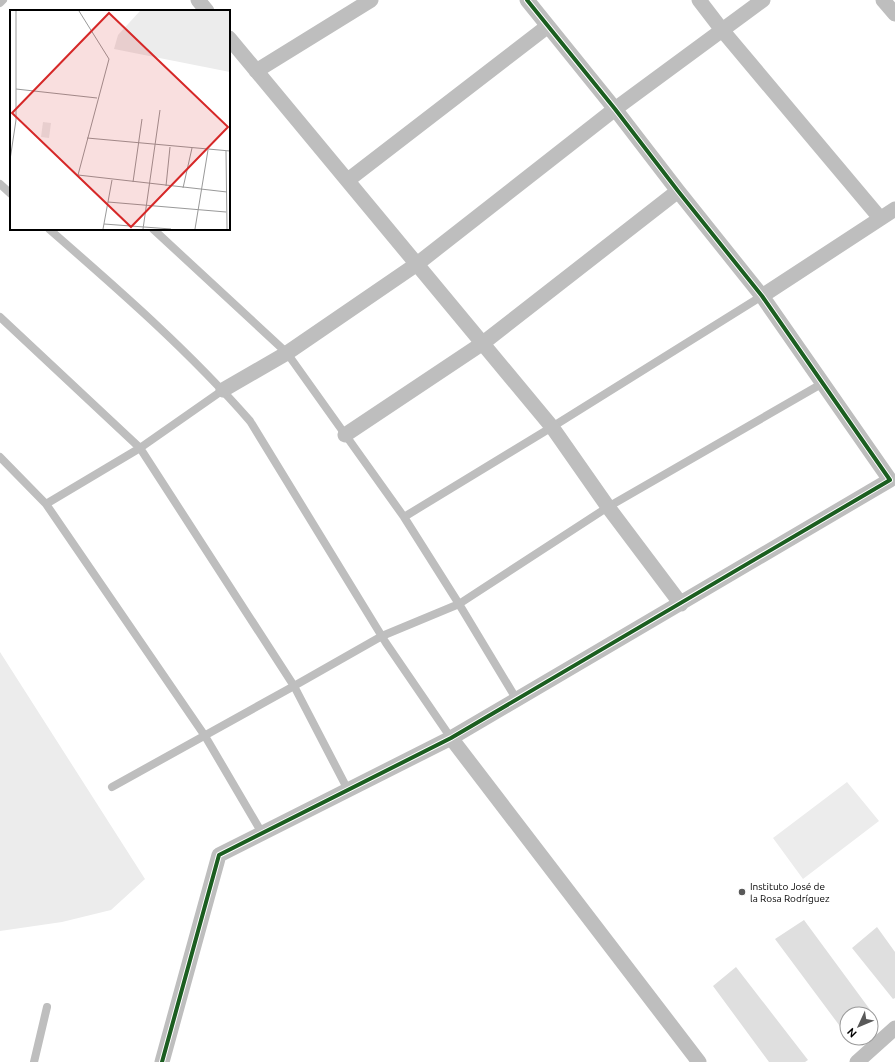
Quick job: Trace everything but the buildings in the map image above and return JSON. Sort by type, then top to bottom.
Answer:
[{"type":"street","points":[[198,0],[206,10]]},
{"type":"street","points":[[256,71],[371,0]]},
{"type":"street","points":[[162,1062],[218,855],[451,738],[890,480],[762,296],[678,191],[615,108],[527,0]]},
{"type":"street","points":[[699,0],[722,30],[880,218]]},
{"type":"street","points":[[223,390],[287,353],[417,264],[615,108],[763,0]]},
{"type":"street","points":[[883,0],[895,14]]},
{"type":"street","points":[[348,180],[548,26]]},
{"type":"street","points":[[230,39],[552,427],[608,507],[681,604]]},
{"type":"street","points":[[345,435],[483,343],[678,191]]},
{"type":"street","points":[[762,296],[895,209]]},
{"type":"street","points":[[451,738],[698,1062]]},
{"type":"street","points":[[857,1062],[895,1028]]},
{"type":"lane","points":[[0,184],[10,193]]},
{"type":"lane","points":[[50,230],[115,286],[223,390],[250,421],[382,636],[451,738]]},
{"type":"lane","points":[[154,230],[287,353],[404,517],[517,700]]},
{"type":"lane","points":[[404,517],[762,296]]},
{"type":"lane","points":[[0,317],[140,448],[294,686],[348,790]]},
{"type":"lane","points":[[112,787],[382,636],[459,604],[608,507],[822,383]]},
{"type":"lane","points":[[46,504],[140,448],[223,390]]},
{"type":"lane","points":[[0,457],[46,504],[205,736],[262,833]]},
{"type":"lane","points":[[34,1062],[47,1007]]},
{"type":"shaded area","points":[[0,652],[145,879],[111,910],[62,922],[0,931]]},
{"type":"shaded area","points":[[847,782],[879,821],[803,879],[773,838]]},
{"type":"cycle path","points":[[162,1062],[219,855],[451,738],[890,480],[762,296],[527,0]]},
{"type":"place","name":"Instituto José de la Rosa Rodríguez","points":[[742,892]]}]
